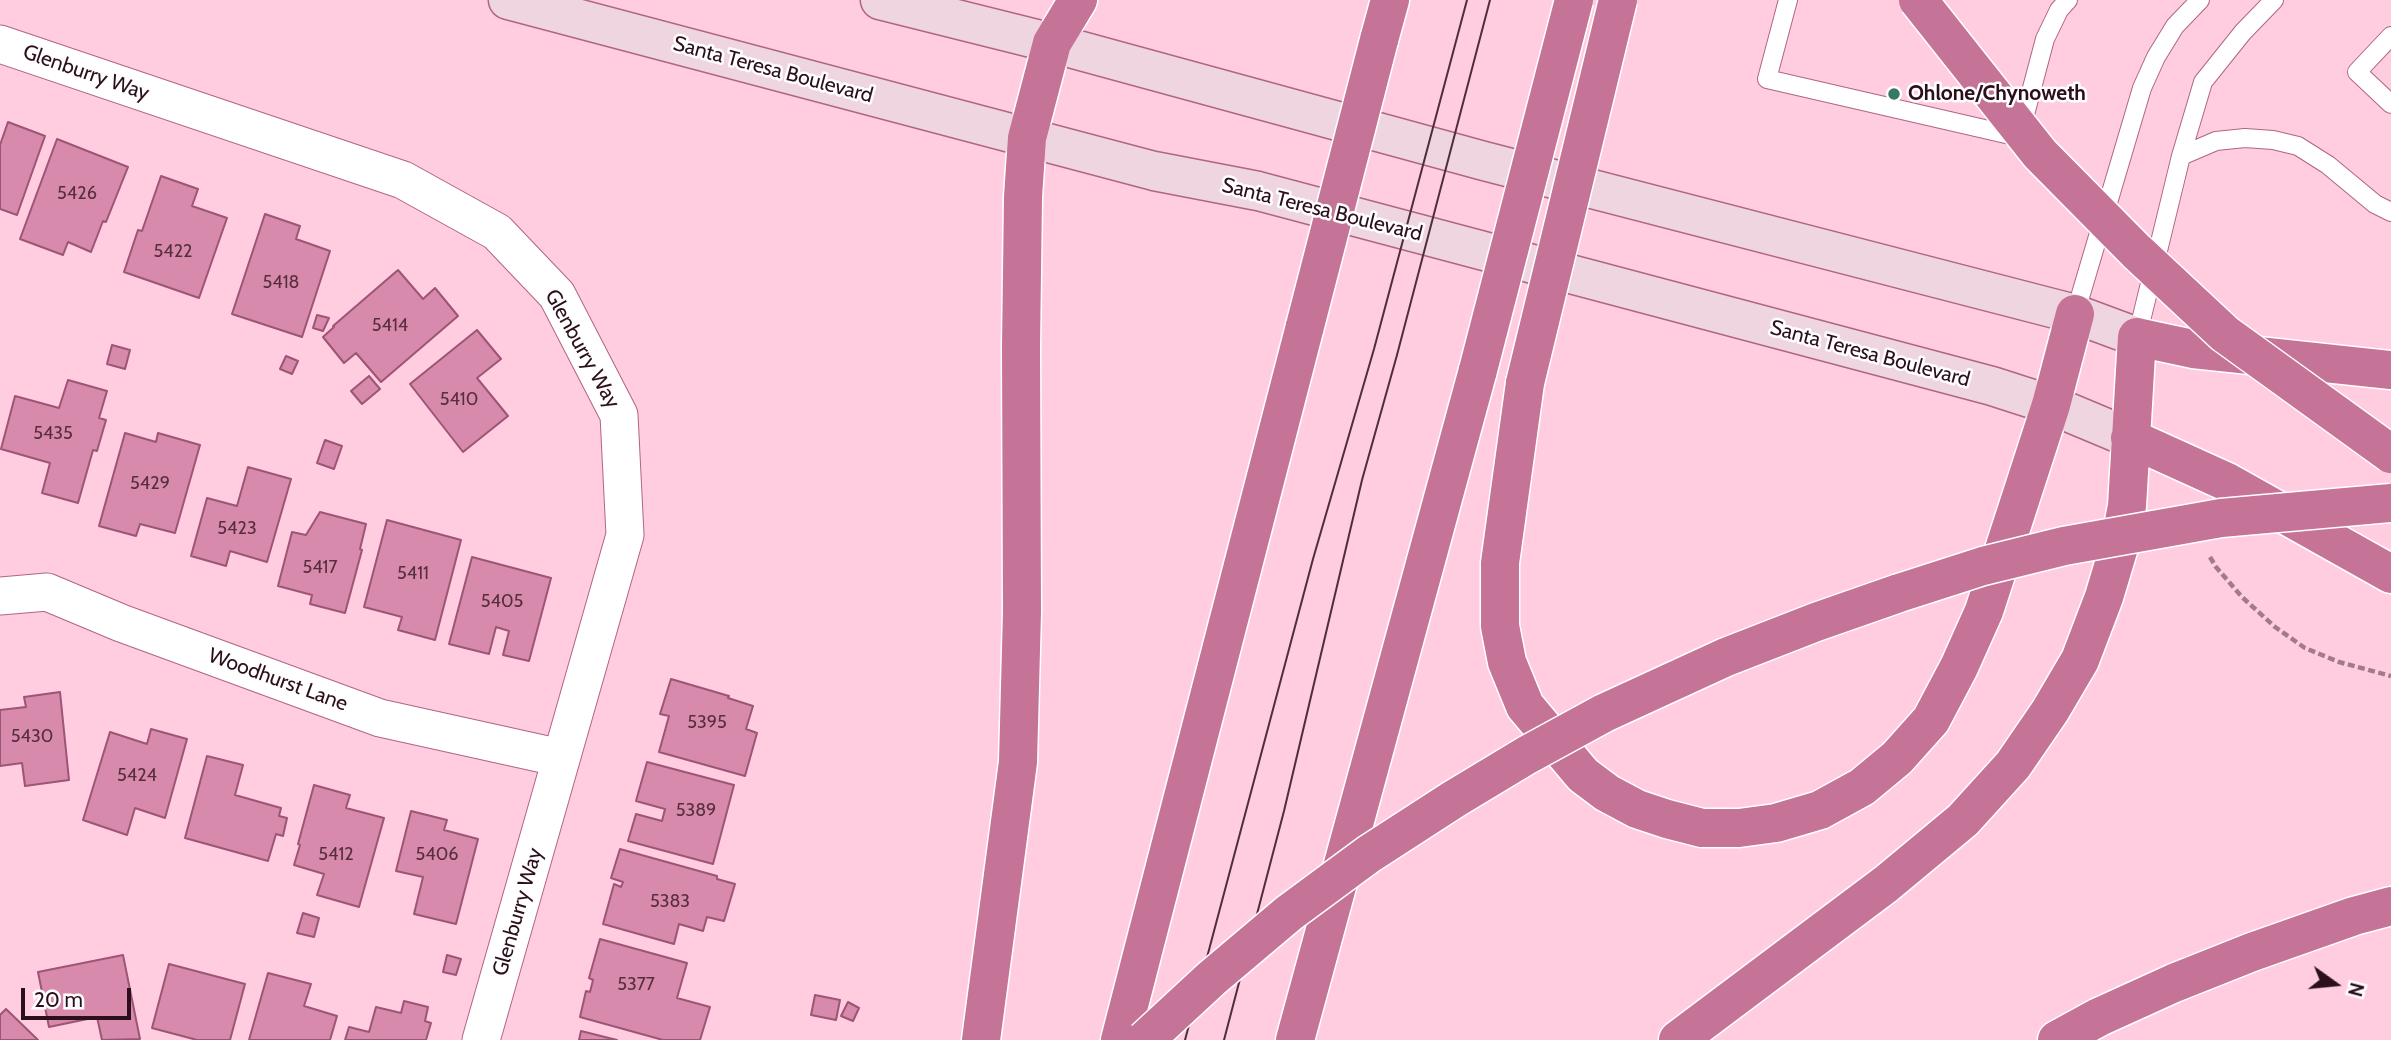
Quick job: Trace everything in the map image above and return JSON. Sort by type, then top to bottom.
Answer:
[{"type":"highway","points":[[981,1040],[1018,762],[1022,612],[1022,251],[1027,138],[1052,43],[1078,0]]},
{"type":"highway","points":[[1120,1040],[1390,0]]},
{"type":"highway","points":[[1295,1040],[1478,370],[1574,0]]},
{"type":"highway","points":[[1618,0],[1525,383],[1500,563],[1500,626],[1507,662],[1517,689],[1525,706],[1567,757],[1607,793],[1637,809],[1667,820],[1702,828],[1739,828],[1776,823],[1820,810],[1862,787],[1897,758],[1931,720],[1984,611],[2051,405],[2075,314]]},
{"type":"highway","points":[[1918,0],[2040,154],[2136,251],[2225,334],[2391,454]]},
{"type":"highway","points":[[1678,1040],[1886,884],[1963,820],[2013,765],[2050,711],[2080,660],[2104,597],[2119,547],[2127,506],[2137,337],[2193,349],[2391,370]]},
{"type":"highway","points":[[2130,438],[2227,482],[2391,574]]},
{"type":"highway","points":[[1145,1040],[1212,978],[1289,913],[1454,799],[1593,719],[1726,657],[1899,593],[1983,566],[2064,546],[2221,518],[2391,503]]},
{"type":"highway","points":[[2057,1040],[2099,1017],[2185,978],[2265,947],[2391,906]]},
{"type":"main road","name":"Santa Teresa Boulevard","points":[[508,0],[1154,171],[1284,198],[1992,386],[2051,405],[2130,438]]},
{"type":"main road","points":[[880,0],[1052,43],[1484,161],[2075,314],[2137,337]]},
{"type":"street","name":"Glenburry Way","points":[[0,44],[403,180],[497,232],[557,295],[619,415],[625,535],[481,1040]]},
{"type":"street","name":"Woodhurst Lane","points":[[0,596],[47,592],[121,623],[380,718],[561,758]]},
{"type":"lane","points":[[1788,0],[1767,79],[2019,137],[2045,39],[2059,10],[2068,0]]},
{"type":"lane","points":[[2075,314],[2142,88],[2155,57],[2175,26],[2200,0]]},
{"type":"lane","points":[[2137,337],[2181,156],[2203,82],[2243,32],[2274,0]]},
{"type":"lane","points":[[2391,36],[2357,72],[2391,104]]},
{"type":"lane","points":[[2181,156],[2216,141],[2245,138],[2273,140],[2298,146],[2328,165],[2375,204],[2391,212]]},
{"type":"path","points":[[2209,555],[2242,597],[2275,627],[2305,648],[2339,662],[2391,676]]},
{"type":"building","points":[[8,122],[45,136],[17,215],[0,209],[0,145]]},
{"type":"building","points":[[57,139],[128,167],[91,252],[68,242],[63,255],[20,239]]},
{"type":"building","points":[[161,176],[198,189],[192,206],[227,218],[199,298],[124,272]]},
{"type":"building","points":[[265,214],[300,226],[296,239],[330,251],[302,337],[232,314]]},
{"type":"building","points":[[398,270],[423,299],[435,288],[458,316],[381,382],[356,353],[344,363],[323,337]]},
{"type":"building","points":[[317,315],[329,318],[323,331],[313,328]]},
{"type":"building","points":[[477,330],[501,359],[477,378],[508,416],[463,452],[410,384]]},
{"type":"building","points":[[112,345],[130,350],[125,369],[107,364]]},
{"type":"building","points":[[286,356],[298,361],[292,374],[280,369]]},
{"type":"building","points":[[369,376],[380,389],[362,404],[351,391]]},
{"type":"building","points":[[68,380],[107,391],[99,418],[106,420],[97,451],[93,450],[78,503],[42,493],[50,463],[1,449],[15,396],[59,408]]},
{"type":"building","points":[[125,433],[156,442],[158,433],[200,445],[175,533],[140,524],[136,536],[99,526]]},
{"type":"building","points":[[325,440],[342,446],[334,469],[317,463]]},
{"type":"building","points":[[248,467],[291,479],[267,562],[230,551],[226,566],[191,556],[207,498],[237,506]]},
{"type":"building","points":[[320,512],[366,524],[345,613],[310,604],[312,595],[278,586],[292,532],[306,535]]},
{"type":"building","points":[[387,520],[461,540],[435,640],[398,630],[402,617],[364,607]]},
{"type":"building","points":[[472,557],[551,578],[529,661],[503,655],[509,631],[496,627],[489,654],[449,644]]},
{"type":"building","points":[[671,679],[753,706],[746,729],[757,733],[745,776],[659,752],[669,716],[660,714]]},
{"type":"building","points":[[60,692],[69,780],[25,786],[22,763],[0,766],[0,710],[26,707],[24,697]]},
{"type":"building","points":[[151,729],[187,739],[165,818],[135,808],[127,835],[83,820],[110,732],[147,744]]},
{"type":"building","points":[[207,756],[243,765],[235,795],[281,808],[279,816],[287,818],[283,836],[276,834],[268,861],[185,838]]},
{"type":"building","points":[[647,762],[734,785],[713,864],[628,841],[636,814],[662,821],[665,809],[636,801]]},
{"type":"building","points":[[314,785],[350,795],[346,808],[384,818],[359,907],[317,895],[324,874],[294,865]]},
{"type":"building","points":[[411,811],[447,820],[444,830],[478,839],[456,924],[414,914],[423,877],[396,871]]},
{"type":"building","points":[[620,849],[717,876],[717,879],[735,884],[724,921],[707,917],[703,931],[679,924],[674,944],[603,924],[614,884],[621,887],[623,882],[611,878]]},
{"type":"building","points":[[303,913],[319,918],[314,937],[297,933]]},
{"type":"building","points":[[600,939],[687,963],[677,998],[710,1007],[700,1040],[663,1040],[580,1017],[586,991],[590,992],[593,980],[589,978]]},
{"type":"building","points":[[123,955],[140,1039],[102,1040],[97,1017],[49,1027],[38,972]]},
{"type":"building","points":[[447,955],[461,959],[456,975],[443,972]]},
{"type":"building","points":[[169,964],[245,984],[230,1040],[197,1040],[152,1028]]},
{"type":"building","points":[[268,973],[311,984],[304,1006],[337,1016],[330,1040],[249,1040]]},
{"type":"building","points":[[815,995],[840,1000],[836,1020],[811,1015]]},
{"type":"building","points":[[404,1001],[428,1007],[425,1021],[431,1023],[426,1040],[345,1040],[349,1027],[369,1032],[376,1007],[401,1013]]},
{"type":"building","points":[[848,1002],[859,1008],[853,1021],[841,1016]]},
{"type":"building","points":[[6,1009],[38,1040],[0,1040],[0,1015]]},
{"type":"building","points":[[581,1031],[617,1040],[579,1040]]},
{"type":"tram line","points":[[1185,1040],[1313,559],[1374,349],[1467,0]]},
{"type":"tram line","points":[[1224,1040],[1284,811],[1362,480],[1490,0]]},
{"type":"place","name":"Ohlone/Chynoweth","points":[[1894,94]]}]
